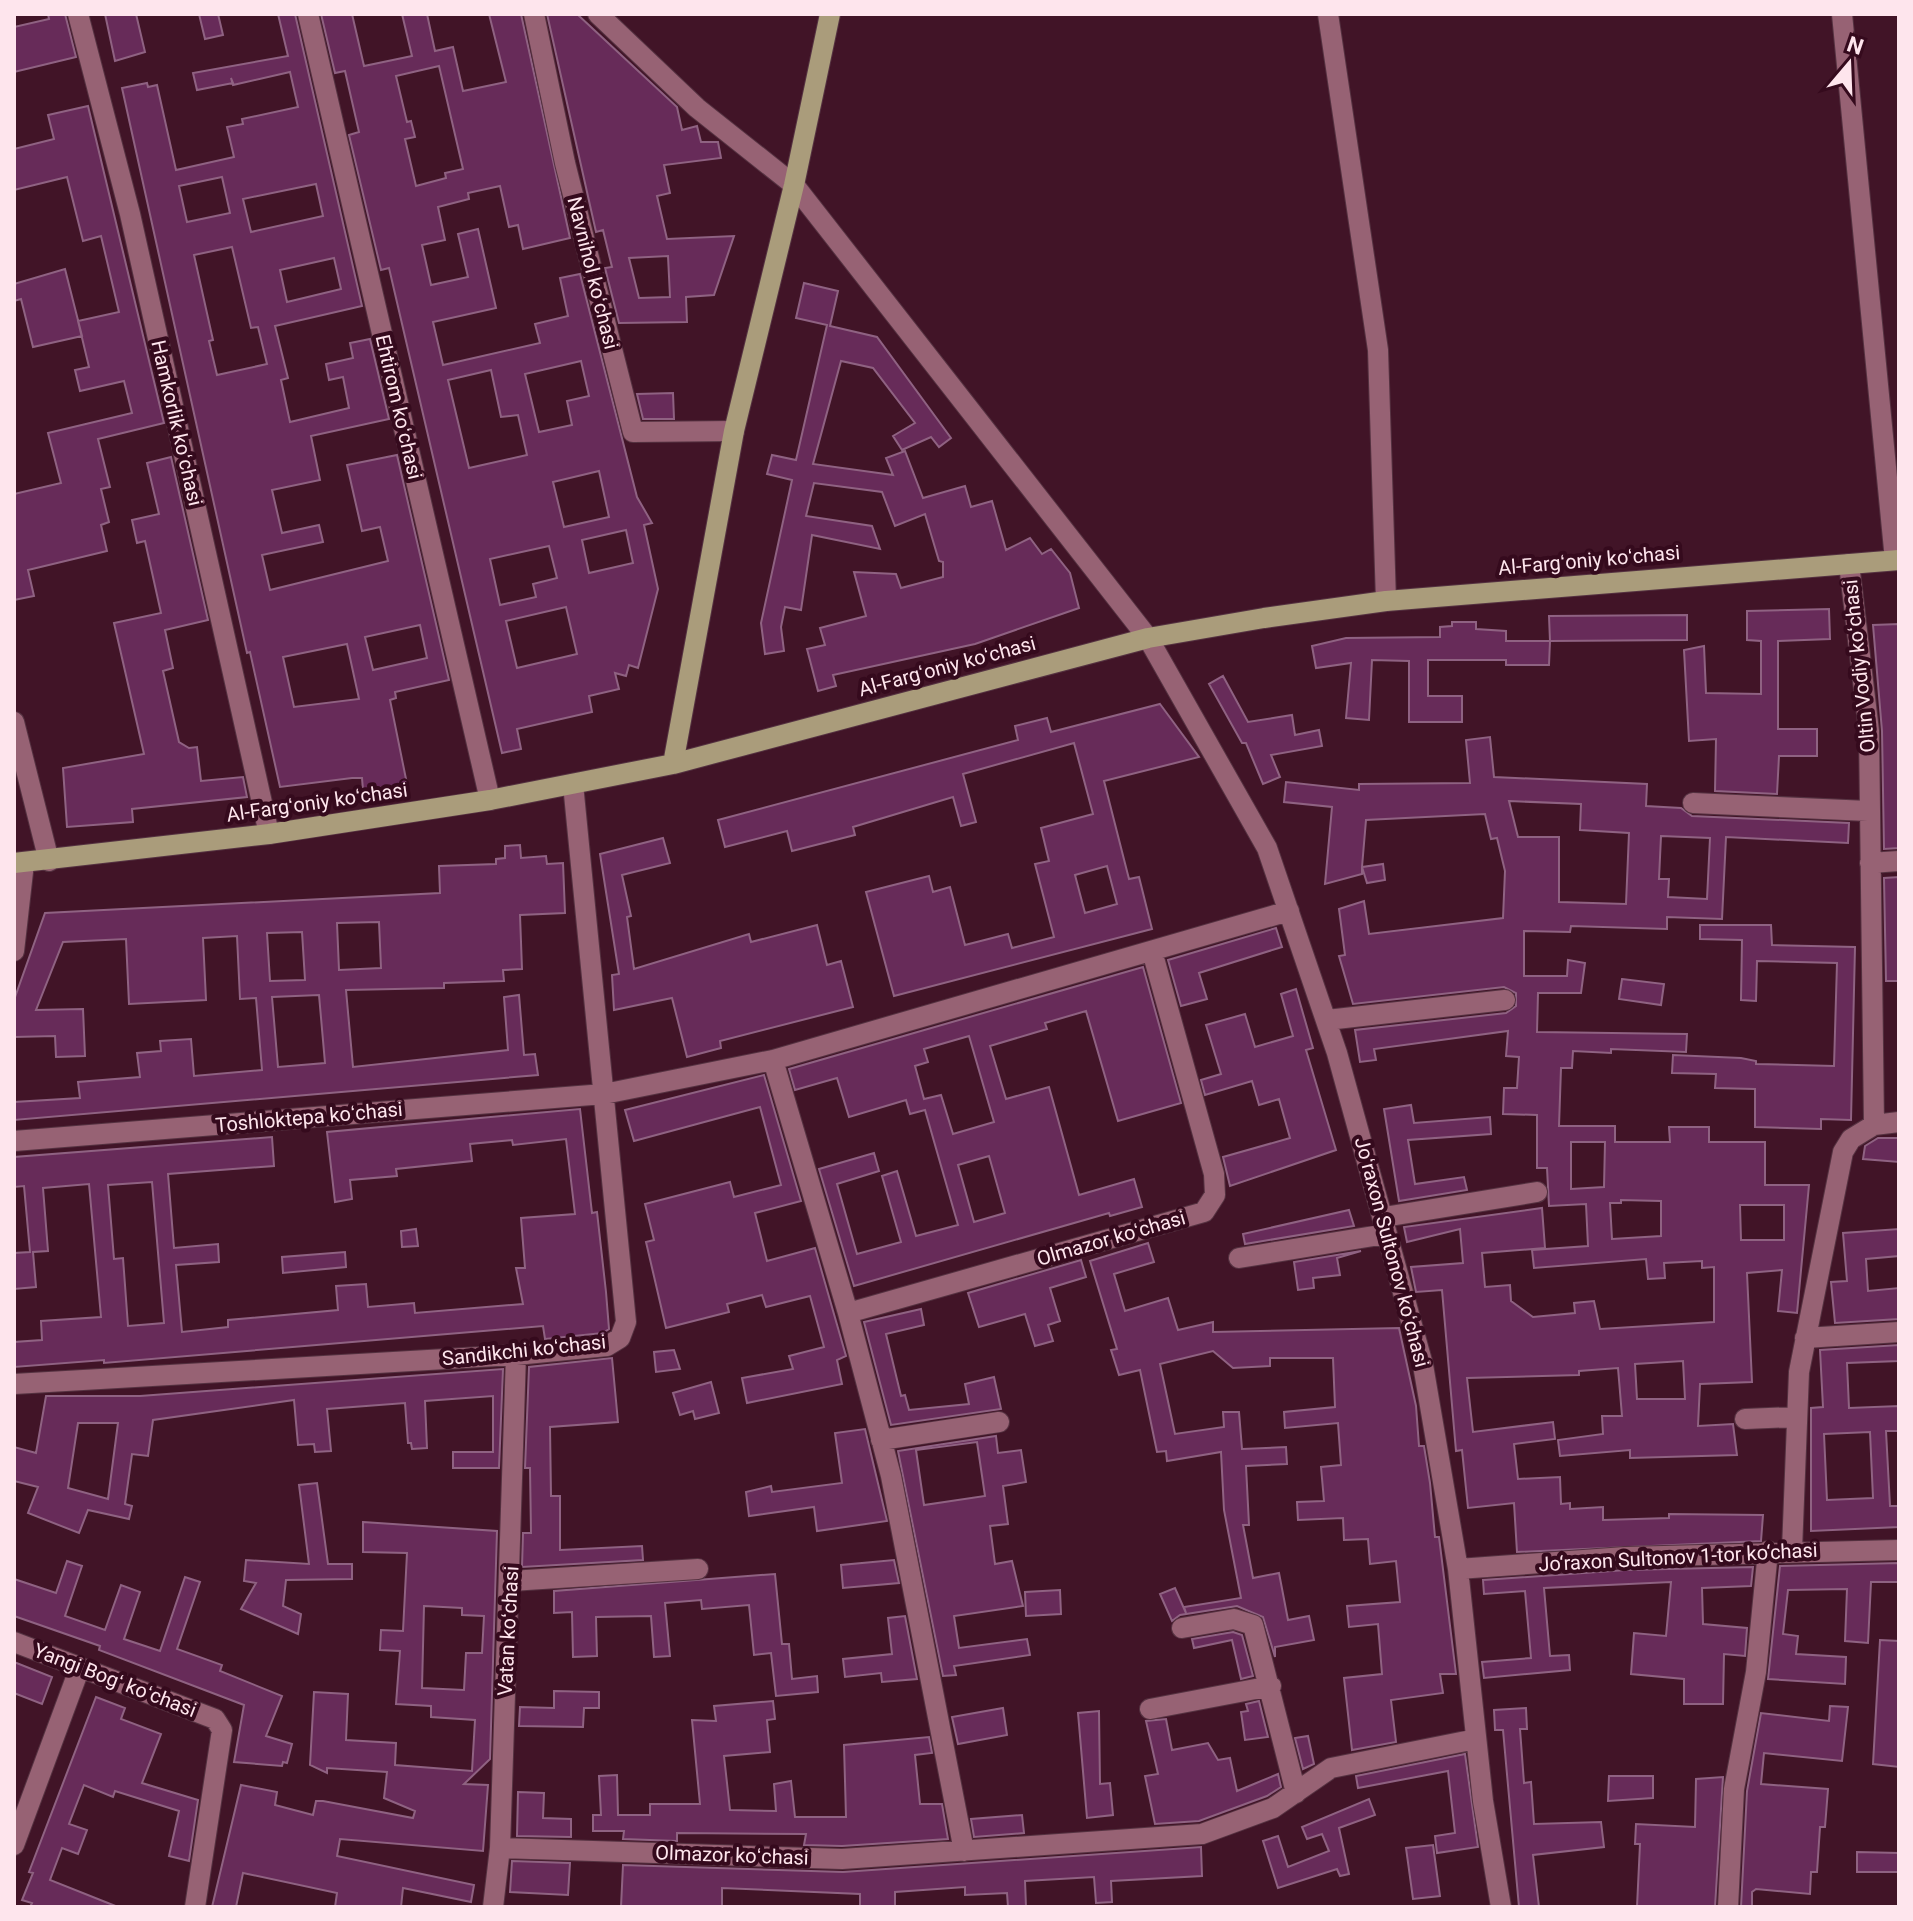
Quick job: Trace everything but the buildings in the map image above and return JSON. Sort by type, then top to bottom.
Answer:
[{"type":"main road","points":[[673,764],[734,431],[794,185],[830,14]]},
{"type":"main road","name":"Al-Fargʻoniy koʻchasi","points":[[19,863],[269,834],[573,784],[673,764],[1148,638],[1386,601],[1897,560]]},
{"type":"street","name":"Hamkorlik koʻchasi","points":[[78,14],[133,229],[269,834]]},
{"type":"street","name":"Ehtirom koʻchasi","points":[[308,14],[490,800]]},
{"type":"street","name":"Navnihol koʻchasi","points":[[534,14],[565,163],[633,432],[734,431]]},
{"type":"street","name":"Joʻraxon Sultonov koʻchasi","points":[[598,14],[697,108],[794,185],[1148,638],[1267,848],[1327,1020],[1423,1365],[1458,1569],[1476,1739],[1501,1907]]},
{"type":"street","points":[[1328,14],[1378,350],[1386,601]]},
{"type":"street","points":[[1842,14],[1897,560]]},
{"type":"street","name":"Oltin Vodiy koʻchasi","points":[[1849,564],[1869,731],[1874,1125]]},
{"type":"street","points":[[14,722],[49,861]]},
{"type":"street","name":"Sandikchi koʻchasi","points":[[14,1384],[516,1355],[607,1346],[620,1338],[626,1322],[573,784]]},
{"type":"street","points":[[1693,803],[1868,811]]},
{"type":"street","points":[[1870,863],[1899,861]]},
{"type":"street","points":[[14,951],[19,863]]},
{"type":"street","points":[[604,1094],[773,1060],[1289,911]]},
{"type":"street","name":"Olmazor koʻchasi","points":[[848,1313],[1204,1212],[1215,1195],[1214,1174],[1152,951]]},
{"type":"street","points":[[1327,1020],[1505,1000]]},
{"type":"street","points":[[773,1060],[848,1313],[881,1440],[964,1851]]},
{"type":"street","name":"Toshloktepa koʻchasi","points":[[14,1141],[604,1094]]},
{"type":"street","points":[[1792,1550],[1795,1417],[1805,1338],[1843,1152],[1851,1139],[1874,1125],[1899,1122]]},
{"type":"street","points":[[1239,1258],[1537,1192]]},
{"type":"street","points":[[1805,1338],[1899,1332]]},
{"type":"street","name":"Vatan koʻchasi","points":[[493,1907],[500,1848],[516,1355]]},
{"type":"street","points":[[1745,1419],[1795,1417]]},
{"type":"street","points":[[881,1440],[999,1422]]},
{"type":"street","name":"Jo‘raxon Sultonov 1-tor ko‘chasi","points":[[1458,1569],[1768,1551],[1899,1550]]},
{"type":"street","points":[[1728,1907],[1734,1789],[1756,1672],[1768,1551]]},
{"type":"street","points":[[511,1581],[698,1569]]},
{"type":"street","points":[[1182,1628],[1234,1619],[1250,1621],[1271,1686],[1296,1793]]},
{"type":"street","name":"Yangi Bogʻ koʻchasi","points":[[14,1642],[215,1719],[222,1730],[195,1907]]},
{"type":"street","points":[[14,1845],[80,1667]]},
{"type":"street","points":[[1150,1709],[1271,1686]]},
{"type":"street","name":"Olmazor koʻchasi","points":[[500,1848],[842,1859],[1202,1834],[1273,1808],[1331,1768],[1476,1739]]}]
